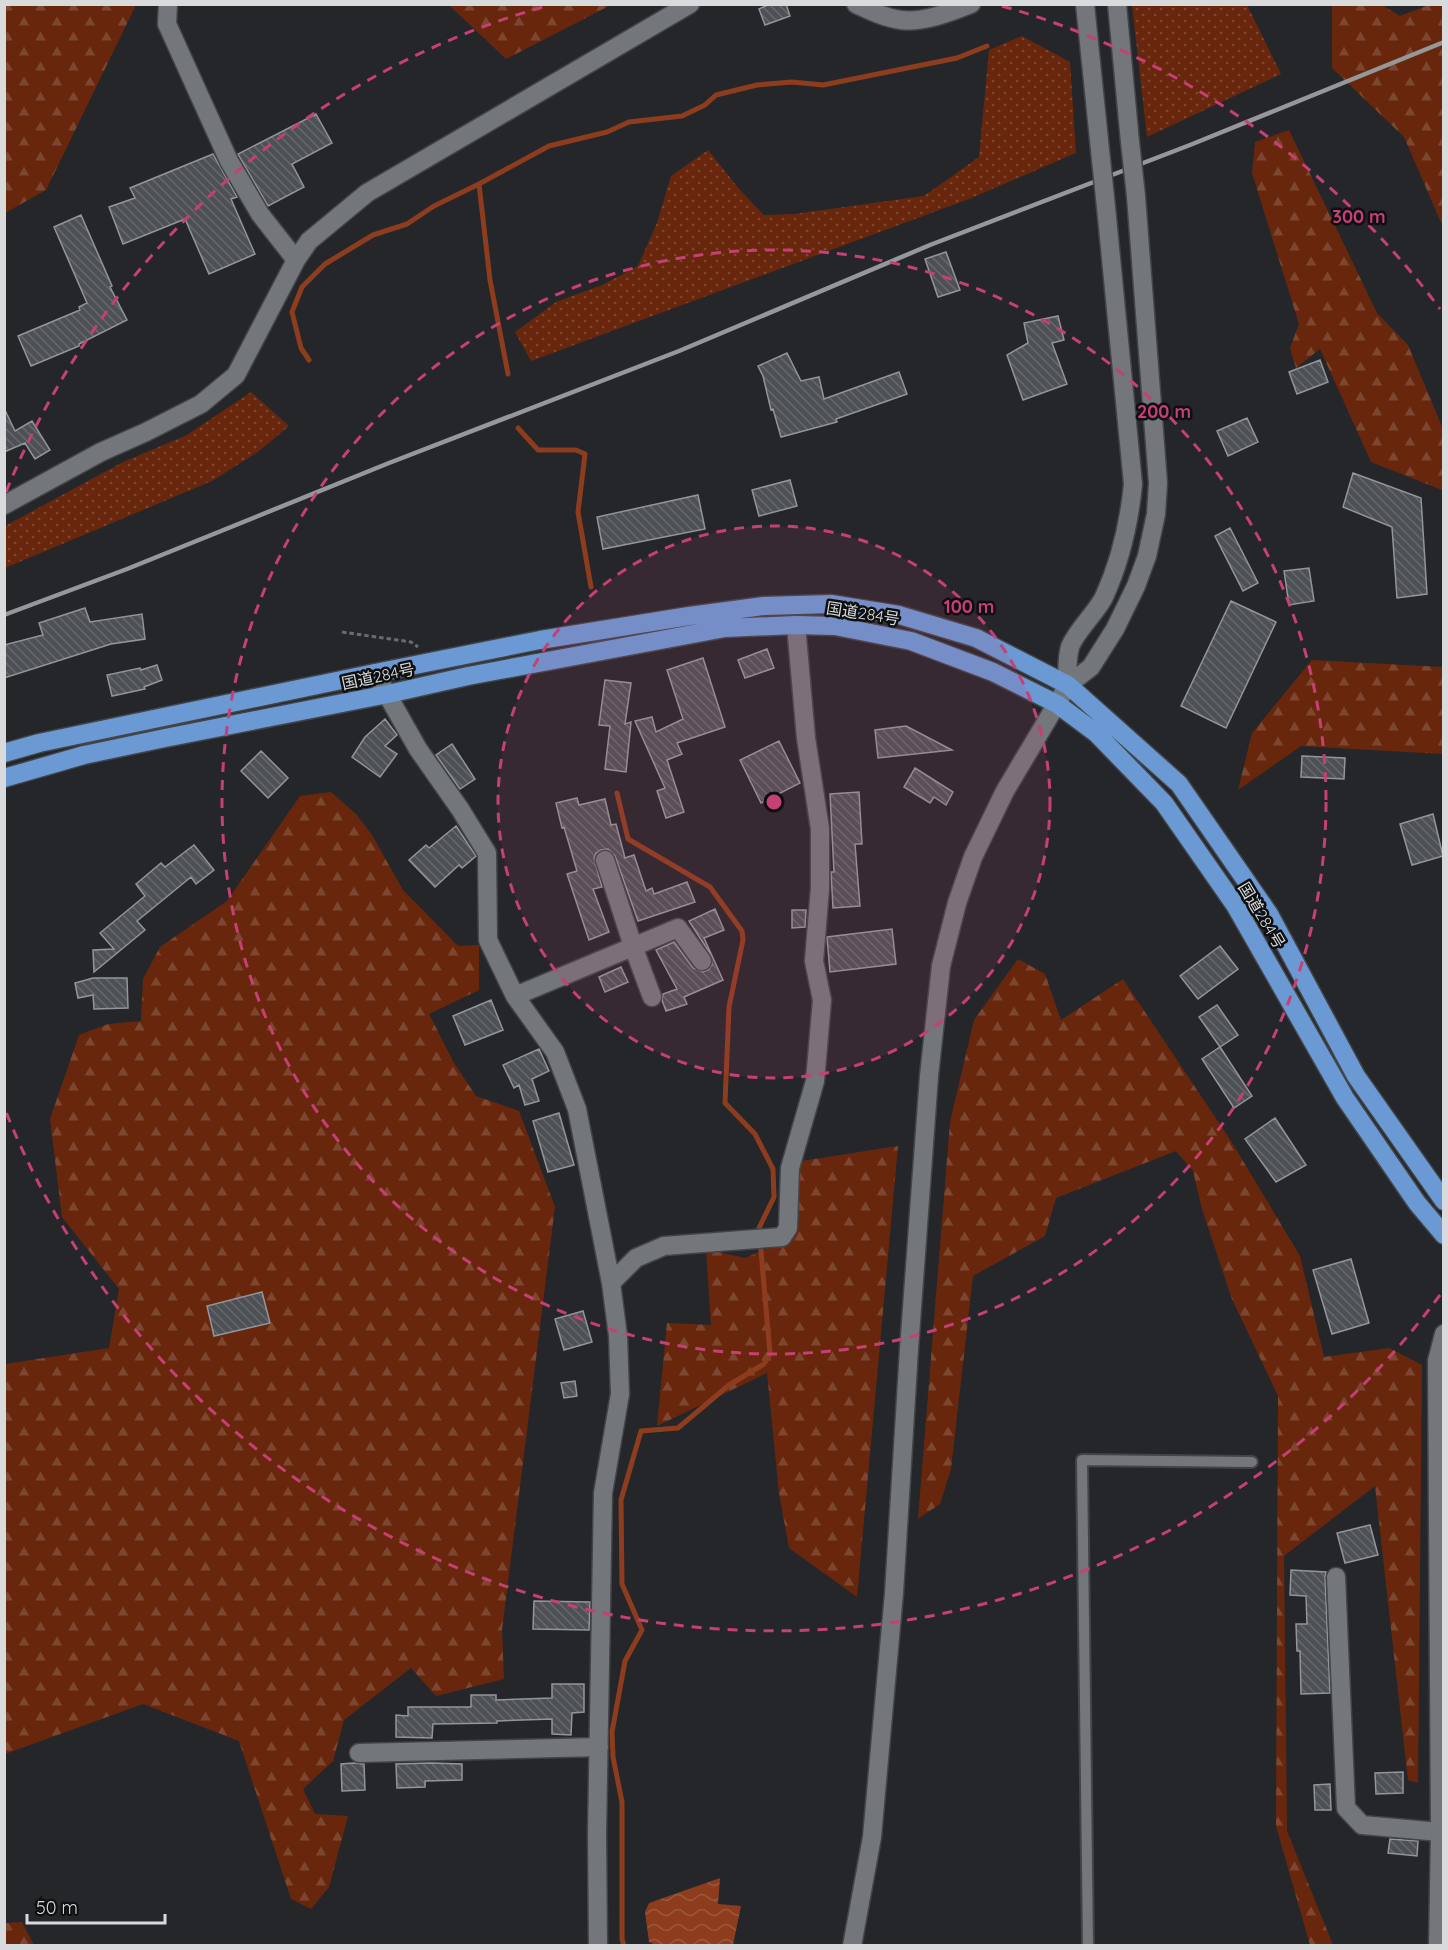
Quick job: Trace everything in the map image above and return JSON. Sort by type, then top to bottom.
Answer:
[{"type":"highway","name":"国道284号","points":[[4,753],[39,743],[540,640],[764,606],[831,604],[898,615],[976,638],[1068,685],[1179,784],[1269,914],[1356,1076],[1443,1201]]},
{"type":"highway","name":"国道284号","points":[[4,778],[84,755],[165,738],[479,674],[725,628],[796,624],[835,626],[911,641],[993,672],[1057,704],[1096,733],[1164,802],[1235,905],[1345,1098],[1417,1203],[1443,1235]]},
{"type":"street","points":[[168,4],[167,24],[229,161],[260,214],[296,260]]},
{"type":"street","points":[[4,505],[101,452],[201,405],[236,375],[296,260],[309,242],[367,193],[690,4]]},
{"type":"street","points":[[856,4],[877,15],[903,21],[924,19],[971,4]]},
{"type":"street","points":[[1068,685],[1070,646],[1103,599],[1122,552],[1129,520],[1133,484],[1085,4]]},
{"type":"street","points":[[852,1946],[872,1837],[894,1593],[929,1076],[941,966],[957,903],[973,857],[1005,791],[1068,685],[1091,667],[1115,629],[1136,586],[1147,556],[1156,514],[1158,483],[1136,196],[1117,4]]},
{"type":"street","points":[[611,1283],[636,1258],[664,1246],[782,1237],[788,1228],[790,1168],[815,1081],[822,1000],[814,961],[820,888],[820,829],[806,738],[796,624]]},
{"type":"street","points":[[375,673],[418,749],[488,853],[488,940],[515,996],[555,1052],[578,1109],[611,1283],[618,1336],[620,1394],[603,1493],[597,1833],[598,1946]]},
{"type":"street","points":[[605,860],[652,997]]},
{"type":"street","points":[[515,996],[678,928],[702,961]]},
{"type":"street","points":[[1438,1946],[1440,1832],[1437,1361],[1443,1334]]},
{"type":"street","points":[[1336,1577],[1346,1808],[1362,1825],[1440,1832]]},
{"type":"street","points":[[359,1752],[599,1747]]},
{"type":"lane","points":[[1088,1946],[1082,1460],[1252,1462]]},
{"type":"path","points":[[342,632],[411,642],[440,660]]},
{"type":"green space","points":[[5,4],[134,4],[135,7],[46,190],[5,213]]},
{"type":"green space","points":[[449,5],[611,5],[506,59]]},
{"type":"green space","points":[[1132,5],[1247,5],[1281,74],[1147,137]]},
{"type":"green space","points":[[1332,5],[1382,5],[1400,16],[1429,5],[1443,5],[1443,227],[1404,137],[1332,68]]},
{"type":"green space","points":[[1022,36],[1070,62],[1076,153],[969,199],[531,361],[515,332],[556,302],[602,285],[638,266],[657,223],[671,176],[708,150],[740,190],[764,215],[794,214],[924,196],[979,157],[989,50]]},
{"type":"green space","points":[[1289,130],[1377,313],[1408,345],[1443,429],[1443,501],[1442,490],[1371,462],[1320,349],[1296,368],[1290,348],[1299,324],[1252,173],[1255,142]]},
{"type":"green space","points":[[251,392],[289,426],[259,451],[212,481],[5,568],[5,526],[123,462],[187,435]]},
{"type":"green space","points":[[1312,660],[1443,667],[1443,754],[1301,746],[1238,790],[1252,733]]},
{"type":"green space","points":[[331,792],[356,814],[372,835],[403,890],[458,946],[479,945],[479,990],[429,1014],[454,1063],[476,1096],[519,1111],[555,1207],[502,1630],[504,1679],[436,1696],[411,1668],[344,1720],[333,1761],[303,1789],[315,1814],[348,1816],[329,1887],[311,1909],[291,1899],[239,1741],[143,1704],[5,1754],[5,1364],[109,1348],[119,1289],[62,1217],[50,1119],[79,1035],[108,1024],[141,1021],[143,979],[160,947],[227,901],[300,796]]},
{"type":"green space","points":[[1018,959],[1045,974],[1061,1020],[1123,979],[1231,1141],[1300,1256],[1324,1357],[1389,1348],[1422,1365],[1418,1783],[1408,1780],[1375,1486],[1284,1556],[1287,1831],[1333,1945],[1310,1945],[1276,1826],[1278,1396],[1232,1299],[1202,1209],[1193,1171],[1176,1151],[1056,1198],[1045,1236],[973,1276],[951,1469],[940,1504],[918,1519],[950,1122],[974,1020]]},
{"type":"green space","points":[[898,1146],[857,1597],[789,1548],[779,1493],[767,1373],[657,1426],[667,1323],[711,1325],[706,1249],[745,1258],[794,1237],[795,1162]]},
{"type":"green space","points":[[22,1922],[34,1945],[5,1945],[5,1923]]},
{"type":"water","points":[[720,1878],[718,1904],[741,1906],[733,1945],[656,1945],[649,1942],[645,1912],[649,1903]]},
{"type":"building","points":[[770,4],[786,4],[790,16],[765,25],[759,9]]},
{"type":"building","points":[[316,114],[332,143],[292,164],[304,187],[268,206],[238,154]]},
{"type":"building","points":[[213,154],[237,197],[231,199],[255,254],[209,274],[185,219],[123,244],[109,207],[135,198],[130,188]]},
{"type":"building","points":[[81,215],[112,286],[110,287],[127,320],[79,346],[31,366],[18,336],[80,310],[79,307],[87,303],[54,227]]},
{"type":"building","points":[[946,252],[960,290],[938,297],[925,259]]},
{"type":"building","points":[[1058,316],[1064,340],[1052,343],[1067,384],[1023,400],[1007,355],[1028,343],[1024,323]]},
{"type":"building","points":[[787,353],[801,381],[819,377],[824,399],[899,372],[907,394],[836,419],[837,422],[781,437],[758,366]]},
{"type":"building","points":[[1320,360],[1328,382],[1297,394],[1289,372]]},
{"type":"building","points":[[4,408],[15,431],[32,421],[50,450],[35,459],[25,443],[4,452]]},
{"type":"building","points":[[1247,418],[1258,442],[1228,456],[1217,431]]},
{"type":"building","points":[[1353,473],[1421,498],[1427,594],[1397,598],[1392,527],[1343,507]]},
{"type":"building","points":[[790,480],[797,506],[759,516],[752,490]]},
{"type":"building","points":[[698,495],[705,529],[603,549],[597,517]]},
{"type":"building","points":[[1230,528],[1258,583],[1243,591],[1215,536]]},
{"type":"building","points":[[1309,568],[1314,601],[1289,605],[1284,571]]},
{"type":"building","points":[[1231,601],[1276,622],[1226,728],[1181,706]]},
{"type":"building","points":[[85,608],[90,622],[142,614],[145,639],[111,644],[4,678],[4,645],[43,635],[39,623]]},
{"type":"building","points":[[767,649],[774,668],[745,678],[738,660]]},
{"type":"building","points":[[703,658],[725,727],[677,743],[682,754],[667,760],[684,812],[666,818],[657,791],[665,788],[635,721],[652,717],[656,732],[683,719],[667,670]]},
{"type":"building","points":[[157,665],[162,680],[144,687],[145,689],[112,696],[107,675]]},
{"type":"building","points":[[605,680],[631,683],[625,724],[631,722],[626,772],[605,769],[610,726],[599,725]]},
{"type":"building","points":[[385,719],[397,735],[385,746],[397,754],[380,777],[352,757],[365,737]]},
{"type":"building","points":[[906,726],[952,750],[878,758],[875,730]]},
{"type":"building","points":[[779,741],[800,783],[761,803],[740,760]]},
{"type":"building","points":[[452,744],[475,779],[460,789],[436,755]]},
{"type":"building","points":[[261,751],[288,778],[268,798],[241,771]]},
{"type":"building","points":[[1302,756],[1345,758],[1344,779],[1301,777]]},
{"type":"building","points":[[915,768],[953,792],[946,805],[934,797],[930,803],[904,787]]},
{"type":"building","points":[[859,792],[862,844],[855,844],[860,906],[833,908],[831,872],[834,872],[830,794]]},
{"type":"building","points":[[577,798],[579,805],[605,799],[611,825],[616,824],[625,858],[634,855],[646,891],[652,888],[654,894],[687,882],[695,902],[638,921],[615,856],[608,849],[601,850],[594,858],[602,887],[593,889],[609,932],[589,940],[567,874],[577,871],[556,803]]},
{"type":"building","points":[[1433,814],[1443,856],[1412,865],[1400,824]]},
{"type":"building","points":[[456,826],[476,856],[462,868],[459,865],[435,887],[409,860],[426,845],[429,848]]},
{"type":"building","points":[[194,845],[214,870],[196,884],[191,877],[137,921],[145,930],[94,972],[93,950],[114,949],[100,933],[145,896],[136,884],[161,863],[165,867]]},
{"type":"building","points":[[715,909],[724,930],[704,938],[723,980],[684,997],[687,1004],[666,1011],[662,1000],[663,994],[677,989],[656,950],[674,942],[693,968],[703,972],[708,970],[712,965],[711,955],[689,921]]},
{"type":"building","points":[[792,910],[806,910],[805,927],[792,928]]},
{"type":"building","points":[[892,929],[896,964],[830,972],[827,937]]},
{"type":"building","points":[[1220,946],[1238,969],[1198,999],[1180,976]]},
{"type":"building","points":[[621,967],[628,982],[605,992],[599,977]]},
{"type":"building","points":[[93,978],[127,978],[128,1008],[94,1009],[93,995],[78,998],[75,983]]},
{"type":"building","points":[[491,1000],[503,1030],[465,1045],[453,1016]]},
{"type":"building","points":[[1217,1005],[1238,1035],[1220,1047],[1199,1017]]},
{"type":"building","points":[[1220,1047],[1252,1096],[1234,1108],[1202,1059]]},
{"type":"building","points":[[539,1049],[549,1071],[532,1079],[539,1101],[525,1105],[519,1085],[514,1088],[503,1065]]},
{"type":"building","points":[[559,1113],[574,1165],[548,1172],[533,1121]]},
{"type":"building","points":[[1275,1118],[1306,1165],[1276,1182],[1245,1139]]},
{"type":"building","points":[[1351,1259],[1369,1323],[1332,1334],[1313,1270]]},
{"type":"building","points":[[262,1292],[270,1323],[214,1336],[207,1306]]},
{"type":"building","points":[[583,1311],[592,1342],[564,1350],[555,1319]]},
{"type":"building","points":[[575,1381],[577,1396],[564,1398],[561,1383]]},
{"type":"building","points":[[1370,1525],[1378,1555],[1345,1563],[1337,1533]]},
{"type":"building","points":[[1291,1570],[1326,1572],[1330,1693],[1301,1694],[1300,1651],[1297,1651],[1296,1624],[1307,1624],[1306,1596],[1290,1595]]},
{"type":"building","points":[[534,1601],[590,1602],[589,1630],[533,1629]]},
{"type":"building","points":[[552,1684],[584,1684],[584,1712],[572,1713],[571,1735],[552,1734],[552,1719],[433,1724],[432,1738],[396,1737],[396,1715],[408,1716],[408,1707],[471,1707],[471,1695],[496,1695],[496,1700],[552,1698]]},
{"type":"building","points":[[341,1764],[364,1764],[365,1790],[342,1791]]},
{"type":"building","points":[[396,1764],[462,1764],[462,1780],[425,1781],[425,1787],[397,1788]]},
{"type":"building","points":[[1403,1772],[1403,1793],[1376,1794],[1375,1773]]},
{"type":"building","points":[[1330,1784],[1331,1810],[1315,1810],[1314,1785]]},
{"type":"building","points":[[1390,1839],[1418,1841],[1417,1856],[1388,1853]]},
{"type":"waterway","points":[[309,360],[301,348],[292,312],[302,287],[325,264],[373,235],[407,224],[434,206],[549,146],[607,132],[629,122],[682,116],[705,105],[716,95],[757,85],[792,82],[823,85],[957,58],[987,46]]},
{"type":"waterway","points":[[479,184],[490,280],[508,374]]},
{"type":"waterway","points":[[518,428],[538,450],[576,450],[585,454],[578,512],[591,587]]},
{"type":"waterway","points":[[617,793],[628,839],[710,887],[742,931],[743,940],[729,1007],[725,1103],[755,1134],[773,1169],[774,1197],[759,1228],[770,1354],[764,1364],[729,1385],[678,1428],[641,1431],[621,1500],[622,1584],[642,1630],[625,1661],[612,1732],[613,1757],[622,1802],[622,1939],[624,1946]]},
{"type":"railway","points":[[4,615],[127,569],[389,463],[679,351],[930,245],[1190,145],[1444,42]]}]
